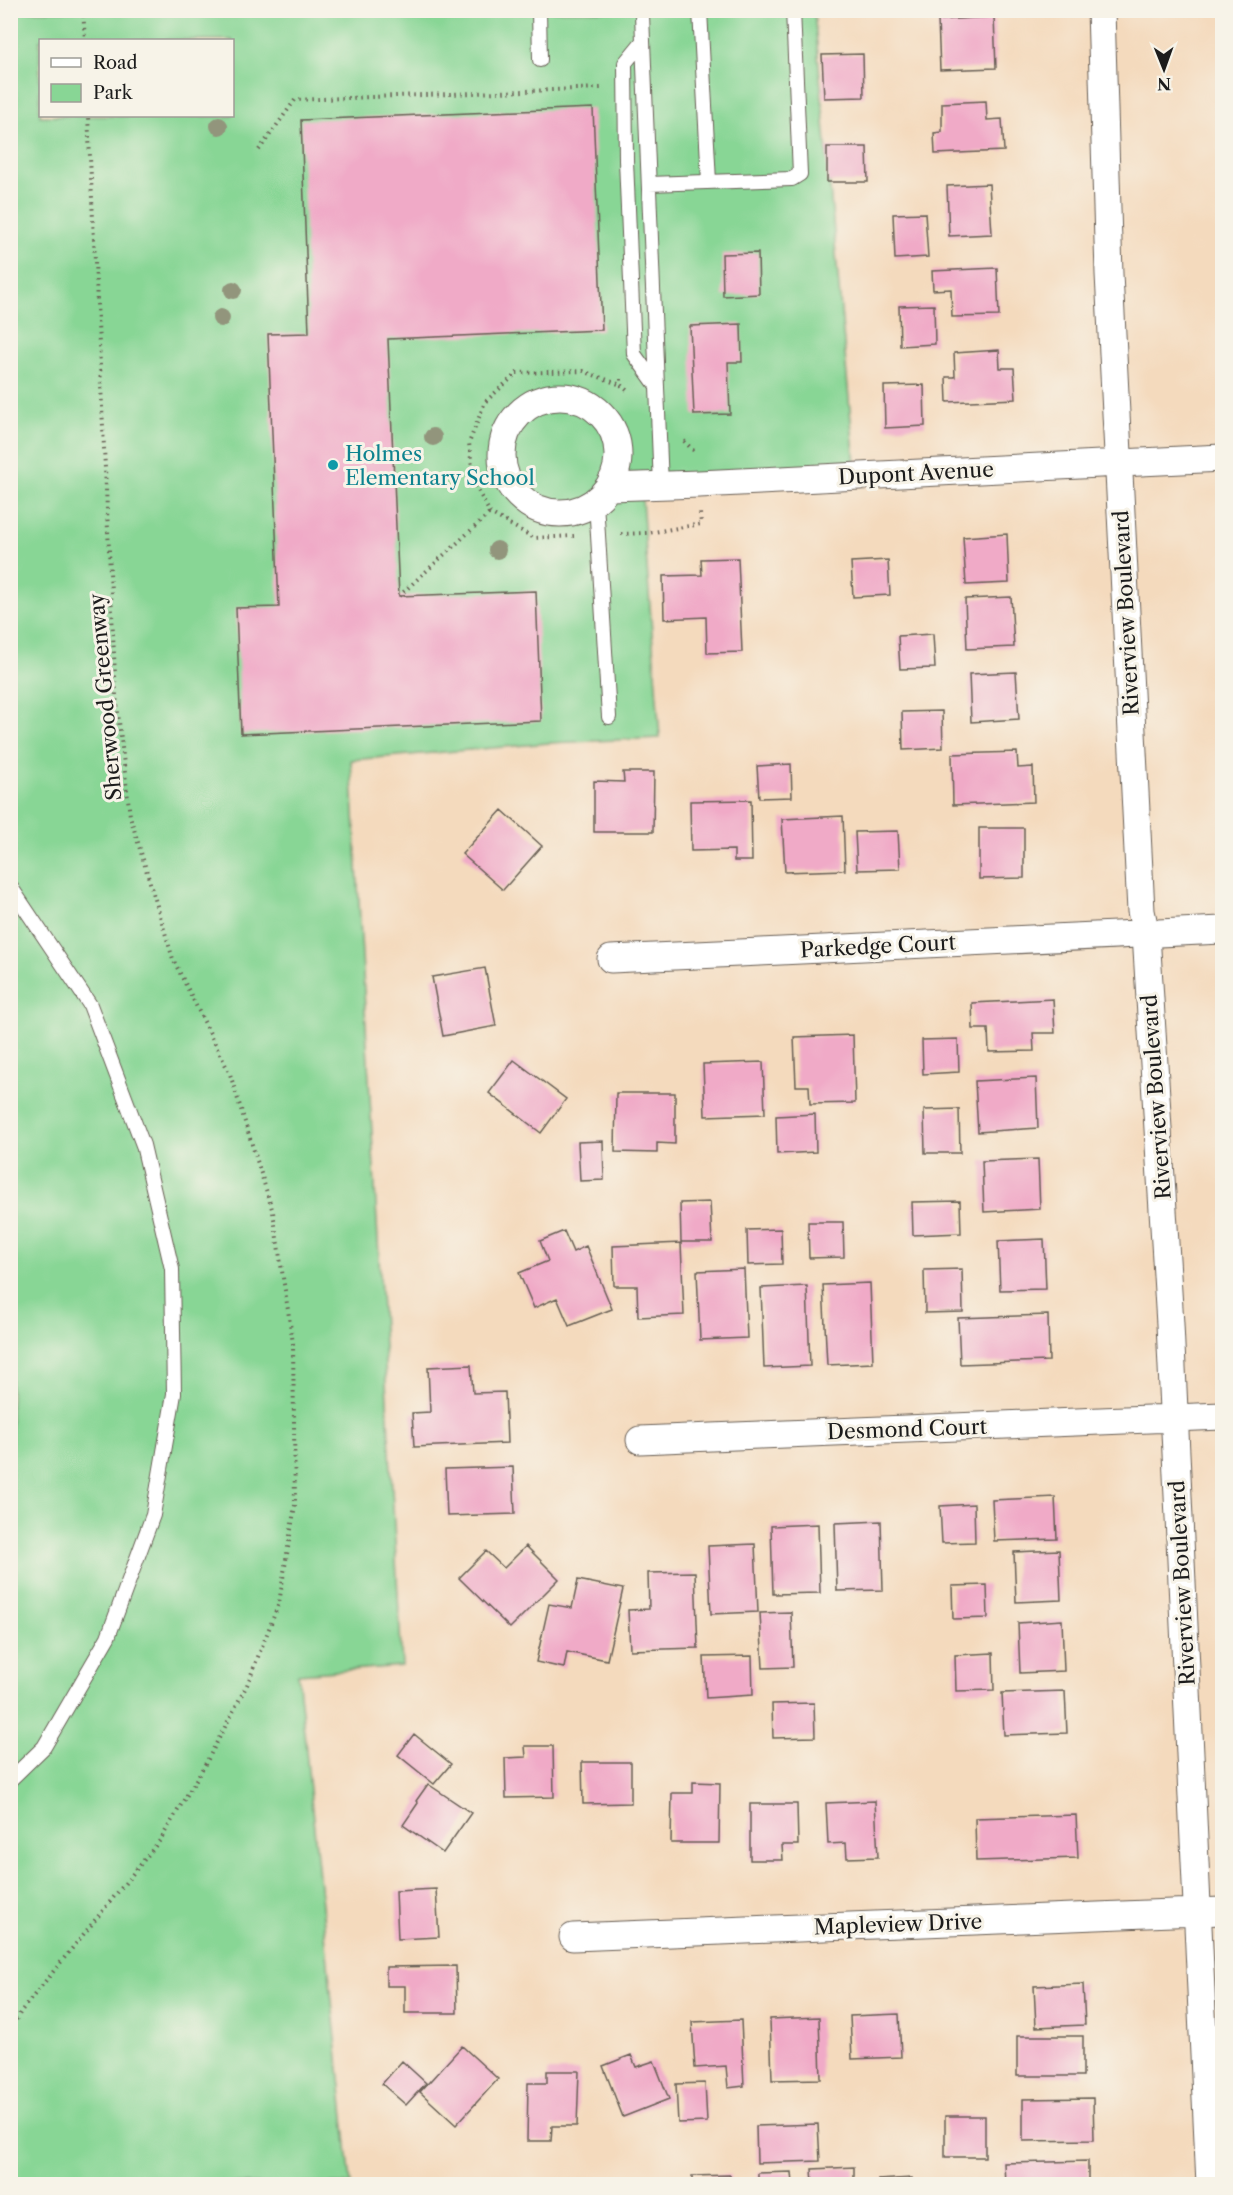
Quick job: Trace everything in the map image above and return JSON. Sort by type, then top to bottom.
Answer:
[{"type":"street","name":"Riverview Boulevard","points":[[1101,10],[1109,274],[1141,911],[1146,934],[1169,1300],[1174,1419],[1210,1912],[1210,2184]]},
{"type":"street","points":[[567,397],[586,403],[602,414],[613,430],[619,449],[617,469],[603,494],[579,511],[560,514],[541,511],[524,502],[512,488],[504,471],[502,452],[506,434],[516,417],[531,405],[548,398],[567,397]]},
{"type":"street","name":"Dupont Avenue","points":[[603,494],[661,486],[1222,458]]},
{"type":"street","name":"Parkedge Court","points":[[611,959],[1222,930]]},
{"type":"street","name":"Desmond Court","points":[[640,1440],[1222,1416]]},
{"type":"street","name":"Mapleview Drive","points":[[573,1937],[1210,1912]]},
{"type":"lane","points":[[539,10],[540,60]]},
{"type":"lane","points":[[644,10],[642,14],[661,486]]},
{"type":"lane","points":[[700,10],[709,182]]},
{"type":"lane","points":[[649,184],[792,179],[800,174],[793,10]]},
{"type":"lane","points":[[643,41],[625,63],[634,354],[657,386]]},
{"type":"lane","points":[[603,494],[599,535],[609,717]]},
{"type":"lane","points":[[10,886],[90,1005],[143,1145],[172,1269],[174,1394],[153,1515],[108,1637],[44,1747],[10,1780]]},
{"type":"path","points":[[83,10],[85,39]]},
{"type":"path","points":[[259,150],[295,100],[609,88]]},
{"type":"path","name":"Sherwood Greenway","points":[[10,2030],[22,2010],[161,1839],[207,1761],[247,1685],[279,1603],[295,1505],[293,1343],[273,1212],[230,1074],[174,959],[130,816],[116,696],[88,117]]},
{"type":"path","points":[[583,370],[621,385],[658,418],[695,451],[701,524],[648,533],[534,538],[490,513],[474,483],[469,443],[485,402],[517,373],[583,370]]},
{"type":"path","points":[[621,374],[621,385]]},
{"type":"path","points":[[399,596],[490,513]]},
{"type":"green space","points":[[11,11],[814,11],[856,476],[641,487],[660,738],[549,743],[351,760],[402,1666],[298,1674],[351,2184],[11,2184]]},
{"type":"building","points":[[994,17],[996,68],[940,70],[938,20]]},
{"type":"building","points":[[863,54],[864,97],[824,98],[822,55]]},
{"type":"building","points":[[986,101],[987,120],[1002,119],[1004,151],[935,154],[934,133],[942,132],[942,103]]},
{"type":"building","name":"Holmes Elementary School","points":[[593,108],[602,330],[388,339],[399,596],[536,591],[541,721],[241,734],[236,608],[279,607],[268,334],[309,333],[301,120]]},
{"type":"building","points":[[827,147],[867,147],[868,182],[827,182]]},
{"type":"building","points":[[989,184],[992,234],[949,236],[947,186]]},
{"type":"building","points":[[925,213],[928,257],[895,259],[893,214]]},
{"type":"building","points":[[758,253],[759,294],[723,296],[722,254]]},
{"type":"building","points":[[997,268],[999,316],[952,317],[951,289],[933,290],[932,271]]},
{"type":"building","points":[[934,305],[935,344],[900,346],[899,306]]},
{"type":"building","points":[[741,324],[742,362],[728,362],[730,414],[694,415],[690,326]]},
{"type":"building","points":[[999,350],[1000,368],[1014,368],[1016,399],[947,402],[946,377],[955,377],[954,353]]},
{"type":"building","points":[[924,385],[925,426],[885,428],[884,386]]},
{"type":"building","points":[[1007,534],[1009,583],[966,585],[963,537]]},
{"type":"building","points":[[738,558],[742,652],[707,653],[706,617],[664,619],[663,576],[702,575],[701,559]]},
{"type":"building","points":[[888,560],[890,595],[853,597],[851,562]]},
{"type":"building","points":[[1011,597],[1014,647],[967,649],[965,599]]},
{"type":"building","points":[[933,634],[935,668],[900,669],[898,636]]},
{"type":"building","points":[[1016,672],[1019,719],[971,722],[969,674]]},
{"type":"building","points":[[942,711],[943,748],[903,750],[902,712]]},
{"type":"building","points":[[1017,752],[1018,768],[1033,767],[1034,802],[953,805],[952,754]]},
{"type":"building","points":[[791,764],[792,797],[759,798],[757,766]]},
{"type":"building","points":[[623,772],[654,772],[653,832],[594,832],[594,781],[624,782]]},
{"type":"building","points":[[751,800],[752,861],[734,861],[734,850],[691,851],[690,801]]},
{"type":"building","points":[[502,810],[542,846],[503,890],[462,854]]},
{"type":"building","points":[[843,816],[845,870],[785,872],[782,819]]},
{"type":"building","points":[[979,828],[1024,828],[1024,878],[979,879]]},
{"type":"building","points":[[898,831],[900,869],[857,870],[855,832]]},
{"type":"building","points":[[485,968],[496,1026],[443,1036],[432,977]]},
{"type":"building","points":[[1053,999],[1055,1033],[1033,1033],[1034,1051],[989,1052],[988,1029],[973,1029],[972,1003]]},
{"type":"building","points":[[853,1035],[855,1103],[810,1104],[809,1086],[796,1086],[794,1037]]},
{"type":"building","points":[[958,1039],[959,1072],[923,1074],[922,1040]]},
{"type":"building","points":[[514,1060],[566,1099],[541,1133],[489,1093]]},
{"type":"building","points":[[763,1062],[765,1114],[705,1116],[703,1064]]},
{"type":"building","points":[[1036,1078],[1038,1128],[978,1132],[975,1081]]},
{"type":"building","points":[[616,1093],[675,1093],[675,1144],[657,1143],[657,1153],[615,1152]]},
{"type":"building","points":[[959,1109],[960,1153],[925,1153],[924,1110]]},
{"type":"building","points":[[815,1114],[816,1152],[777,1154],[776,1116]]},
{"type":"building","points":[[603,1141],[604,1180],[580,1181],[578,1142]]},
{"type":"building","points":[[1038,1159],[1040,1209],[984,1212],[982,1161]]},
{"type":"building","points":[[960,1201],[961,1233],[913,1235],[912,1202]]},
{"type":"building","points":[[710,1202],[712,1242],[681,1242],[680,1203]]},
{"type":"building","points":[[808,1222],[843,1222],[844,1257],[809,1258]]},
{"type":"building","points":[[781,1229],[782,1264],[748,1265],[747,1230]]},
{"type":"building","points":[[564,1231],[573,1252],[586,1246],[612,1309],[569,1326],[557,1298],[534,1308],[519,1273],[548,1261],[540,1241]]},
{"type":"building","points":[[1044,1239],[1046,1289],[1000,1290],[998,1241]]},
{"type":"building","points":[[681,1243],[684,1315],[638,1317],[637,1286],[614,1286],[613,1246]]},
{"type":"building","points":[[744,1269],[747,1338],[700,1340],[697,1271]]},
{"type":"building","points":[[962,1269],[963,1312],[925,1313],[924,1270]]},
{"type":"building","points":[[870,1283],[873,1363],[827,1365],[823,1285]]},
{"type":"building","points":[[807,1286],[810,1366],[764,1368],[761,1288]]},
{"type":"building","points":[[1048,1315],[1049,1361],[960,1364],[958,1318]]},
{"type":"building","points":[[471,1365],[473,1393],[505,1392],[507,1443],[414,1447],[412,1413],[430,1412],[428,1367]]},
{"type":"building","points":[[513,1467],[515,1514],[447,1516],[445,1469]]},
{"type":"building","points":[[1055,1497],[1057,1539],[994,1541],[992,1500]]},
{"type":"building","points":[[974,1504],[975,1542],[942,1543],[940,1506]]},
{"type":"building","points":[[881,1521],[883,1590],[837,1591],[835,1523]]},
{"type":"building","points":[[818,1524],[820,1593],[773,1594],[771,1526]]},
{"type":"building","points":[[755,1544],[758,1612],[711,1614],[708,1546]]},
{"type":"building","points":[[526,1546],[559,1579],[510,1628],[459,1578],[486,1551],[504,1568]]},
{"type":"building","points":[[1059,1550],[1061,1600],[1016,1602],[1014,1552]]},
{"type":"building","points":[[695,1572],[698,1648],[630,1650],[628,1610],[649,1609],[648,1573]]},
{"type":"building","points":[[578,1580],[623,1589],[607,1660],[567,1652],[564,1668],[536,1662],[549,1604],[572,1608]]},
{"type":"building","points":[[987,1585],[988,1618],[953,1619],[952,1586]]},
{"type":"building","points":[[791,1612],[793,1667],[763,1668],[760,1613]]},
{"type":"building","points":[[1062,1620],[1064,1671],[1020,1673],[1018,1623]]},
{"type":"building","points":[[993,1653],[994,1690],[956,1691],[955,1655]]},
{"type":"building","points":[[752,1656],[753,1695],[706,1698],[704,1657]]},
{"type":"building","points":[[1065,1691],[1067,1733],[1004,1735],[1002,1693]]},
{"type":"building","points":[[814,1703],[815,1737],[773,1738],[772,1704]]},
{"type":"building","points":[[414,1734],[451,1764],[434,1784],[398,1755]]},
{"type":"building","points":[[525,1746],[553,1746],[554,1797],[506,1798],[505,1758],[526,1757]]},
{"type":"building","points":[[582,1762],[631,1762],[631,1803],[583,1804]]},
{"type":"building","points":[[693,1782],[720,1783],[719,1843],[671,1843],[672,1793],[693,1793]]},
{"type":"building","points":[[428,1784],[471,1813],[443,1853],[403,1825]]},
{"type":"building","points":[[875,1801],[878,1857],[847,1858],[846,1843],[828,1844],[826,1803]]},
{"type":"building","points":[[750,1804],[797,1804],[798,1845],[782,1845],[783,1860],[750,1860]]},
{"type":"building","points":[[1076,1815],[1078,1858],[976,1861],[975,1818]]},
{"type":"building","points":[[436,1889],[439,1937],[398,1939],[396,1891]]},
{"type":"building","points":[[456,1966],[457,2013],[405,2013],[405,1986],[386,1986],[386,1967]]},
{"type":"building","points":[[1083,1984],[1085,2025],[1036,2027],[1034,1986]]},
{"type":"building","points":[[899,2014],[901,2057],[852,2059],[850,2016]]},
{"type":"building","points":[[819,2017],[821,2079],[772,2080],[770,2019]]},
{"type":"building","points":[[741,2020],[744,2086],[728,2088],[726,2066],[695,2068],[692,2022]]},
{"type":"building","points":[[1017,2036],[1083,2036],[1083,2076],[1017,2076]]},
{"type":"building","points":[[462,2046],[498,2079],[456,2125],[420,2092]]},
{"type":"building","points":[[631,2055],[636,2067],[654,2061],[669,2099],[623,2117],[603,2066]]},
{"type":"building","points":[[402,2061],[426,2083],[406,2105],[382,2084]]},
{"type":"building","points":[[547,2071],[579,2071],[577,2126],[552,2126],[551,2141],[527,2141],[528,2083],[547,2083]]},
{"type":"building","points":[[705,2083],[707,2122],[678,2123],[676,2084]]},
{"type":"building","points":[[1093,2098],[1094,2140],[1023,2141],[1023,2099]]},
{"type":"building","points":[[945,2116],[985,2116],[985,2157],[945,2157]]},
{"type":"building","points":[[818,2124],[820,2161],[757,2163],[756,2126]]},
{"type":"building","points":[[1088,2161],[1088,2184],[1005,2184],[1004,2163]]},
{"type":"building","points":[[854,2167],[854,2184],[813,2184],[812,2169]]},
{"type":"building","points":[[792,2172],[793,2184],[758,2184],[758,2173]]},
{"type":"building","points":[[730,2175],[730,2184],[692,2184],[692,2176]]},
{"type":"building","points":[[912,2178],[913,2184],[879,2184],[878,2180]]},
{"type":"place","name":"Holmes Elementary School","points":[[333,465]]}]
